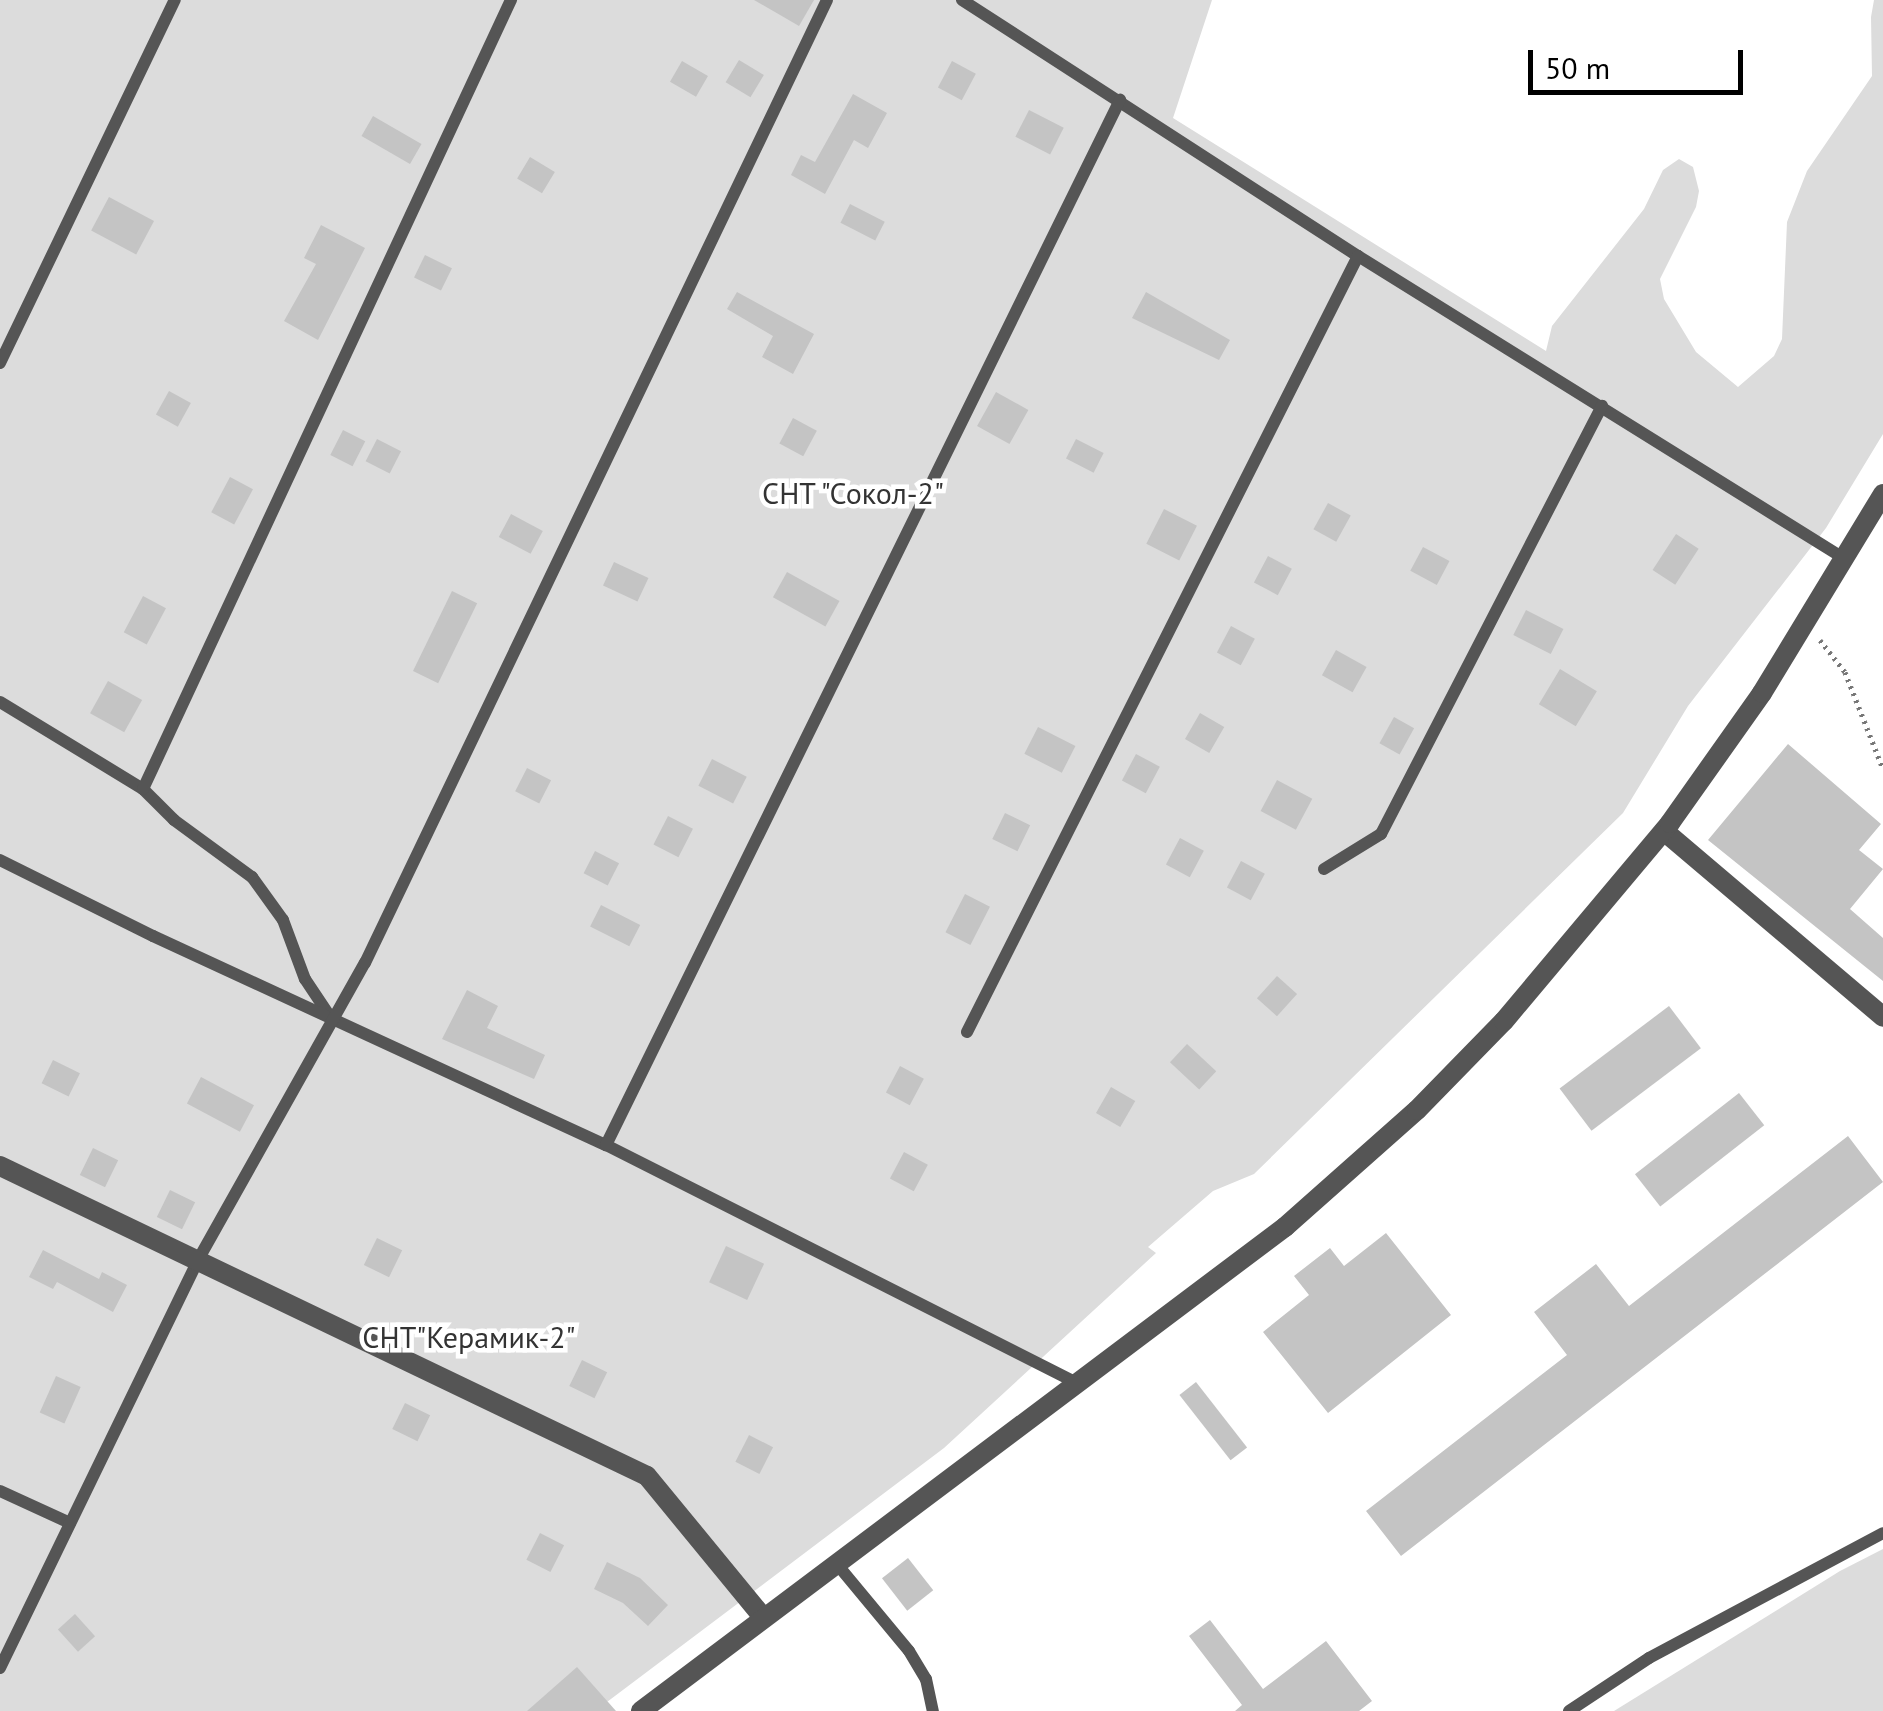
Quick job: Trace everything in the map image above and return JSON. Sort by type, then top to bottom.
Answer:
[{"type":"street","points":[[641,1711],[1284,1227],[1418,1110],[1504,1021],[1664,831],[1762,693],[1883,494]]},
{"type":"street","points":[[1664,831],[1883,1017]]},
{"type":"street","points":[[0,1166],[648,1476],[762,1617]]},
{"type":"lane","points":[[0,362],[175,0]]},
{"type":"lane","points":[[143,789],[511,0]]},
{"type":"lane","points":[[0,1668],[198,1260],[330,1018],[365,963],[827,0]]},
{"type":"lane","points":[[962,0],[1358,256],[1845,559]]},
{"type":"lane","points":[[606,1145],[1120,100]]},
{"type":"lane","points":[[967,1032],[1358,256]]},
{"type":"lane","points":[[1324,869],[1381,834],[1602,406]]},
{"type":"lane","points":[[0,702],[143,789],[269,896],[305,979],[330,1018]]},
{"type":"lane","points":[[0,860],[606,1145],[1079,1384]]},
{"type":"lane","points":[[0,1491],[70,1524]]},
{"type":"lane","points":[[1569,1711],[1649,1658],[1883,1533]]},
{"type":"lane","points":[[836,1562],[909,1651],[926,1679],[933,1711]]},
{"type":"path","points":[[1806,622],[1844,672],[1883,769]]},
{"type":"green space","name":"СНТ \"Сокол-2\"","points":[[0,0],[1212,0],[1173,118],[1546,351],[1552,326],[1644,209],[1663,170],[1679,159],[1693,167],[1699,191],[1696,207],[1660,279],[1664,299],[1696,352],[1738,387],[1774,356],[1782,339],[1787,222],[1807,171],[1872,76],[1871,17],[1874,0],[1883,0],[1883,434],[1826,528],[1688,706],[1623,813],[1254,1174],[1213,1191],[1148,1247],[1156,1253],[944,1448],[595,1711],[0,1711]]},
{"type":"green space","points":[[1883,1549],[1883,1711],[1614,1711],[1840,1571]]},
{"type":"building","points":[[754,0],[814,0],[799,26]]},
{"type":"building","points":[[739,60],[764,75],[750,97],[726,82]]},
{"type":"building","points":[[682,61],[708,76],[696,97],[670,82]]},
{"type":"building","points":[[952,61],[976,74],[962,100],[938,87]]},
{"type":"building","points":[[853,94],[887,113],[868,148],[854,140],[825,194],[791,175],[801,155],[815,162]]},
{"type":"building","points":[[1029,110],[1064,128],[1050,154],[1015,137]]},
{"type":"building","points":[[373,116],[421,144],[410,164],[362,136]]},
{"type":"building","points":[[530,157],[555,172],[542,193],[517,178]]},
{"type":"building","points":[[109,197],[154,221],[136,254],[91,231]]},
{"type":"building","points":[[850,204],[885,222],[875,240],[840,223]]},
{"type":"building","points":[[321,225],[365,248],[318,340],[284,321],[316,264],[304,258]]},
{"type":"building","points":[[425,255],[452,268],[441,291],[414,277]]},
{"type":"building","points":[[737,292],[814,334],[793,374],[762,357],[773,336],[727,309]]},
{"type":"building","points":[[1146,292],[1230,340],[1219,360],[1132,318]]},
{"type":"building","points":[[169,391],[191,403],[178,427],[156,415]]},
{"type":"building","points":[[996,392],[1028,410],[1009,444],[977,426]]},
{"type":"building","points":[[793,418],[817,431],[803,456],[779,444]]},
{"type":"building","points":[[343,430],[365,441],[353,466],[330,455]]},
{"type":"building","points":[[377,439],[401,451],[390,474],[366,461]]},
{"type":"building","points":[[1076,439],[1104,453],[1094,473],[1066,459]]},
{"type":"building","points":[[230,477],[253,489],[234,525],[211,512]]},
{"type":"building","points":[[1328,503],[1351,516],[1336,542],[1313,529]]},
{"type":"building","points":[[1164,509],[1197,526],[1179,561],[1146,544]]},
{"type":"building","points":[[511,514],[543,531],[531,554],[499,537]]},
{"type":"building","points":[[1676,534],[1699,549],[1675,585],[1653,570]]},
{"type":"building","points":[[1423,547],[1449,561],[1437,585],[1410,571]]},
{"type":"building","points":[[1268,556],[1292,569],[1278,595],[1254,582]]},
{"type":"building","points":[[614,562],[648,578],[637,602],[603,586]]},
{"type":"building","points":[[787,572],[839,601],[825,626],[773,597]]},
{"type":"building","points":[[452,591],[477,603],[438,683],[413,671]]},
{"type":"building","points":[[143,596],[166,608],[147,644],[124,632]]},
{"type":"building","points":[[1526,610],[1563,629],[1551,654],[1513,635]]},
{"type":"building","points":[[1231,626],[1255,639],[1241,665],[1217,652]]},
{"type":"building","points":[[1336,650],[1367,667],[1353,692],[1322,675]]},
{"type":"building","points":[[1560,669],[1597,691],[1576,726],[1539,704]]},
{"type":"building","points":[[108,681],[142,700],[124,732],[90,713]]},
{"type":"building","points":[[1200,713],[1224,727],[1209,753],[1185,739]]},
{"type":"building","points":[[1394,717],[1414,728],[1400,754],[1379,743]]},
{"type":"building","points":[[1038,727],[1075,746],[1062,773],[1024,754]]},
{"type":"building","points":[[1788,744],[1881,824],[1859,850],[1883,869],[1850,909],[1883,938],[1883,981],[1708,840]]},
{"type":"building","points":[[1136,754],[1160,767],[1146,793],[1122,780]]},
{"type":"building","points":[[712,759],[747,777],[733,803],[698,786]]},
{"type":"building","points":[[527,768],[551,780],[539,803],[515,791]]},
{"type":"building","points":[[1277,780],[1312,799],[1296,830],[1261,811]]},
{"type":"building","points":[[1005,813],[1030,825],[1017,851],[992,839]]},
{"type":"building","points":[[668,816],[693,829],[678,857],[653,845]]},
{"type":"building","points":[[1180,838],[1204,851],[1190,877],[1166,864]]},
{"type":"building","points":[[595,851],[619,863],[608,886],[584,873]]},
{"type":"building","points":[[1241,861],[1265,874],[1251,900],[1227,887]]},
{"type":"building","points":[[965,894],[990,907],[970,945],[945,932]]},
{"type":"building","points":[[601,905],[640,925],[629,946],[590,926]]},
{"type":"building","points":[[1277,976],[1297,994],[1277,1016],[1257,998]]},
{"type":"building","points":[[467,990],[498,1006],[487,1028],[545,1055],[534,1079],[442,1039]]},
{"type":"building","points":[[1669,1006],[1701,1048],[1591,1131],[1560,1088]]},
{"type":"building","points":[[1187,1044],[1216,1071],[1199,1090],[1170,1062]]},
{"type":"building","points":[[53,1060],[80,1073],[69,1097],[42,1083]]},
{"type":"building","points":[[900,1066],[924,1079],[910,1105],[886,1092]]},
{"type":"building","points":[[201,1077],[254,1105],[240,1132],[187,1103]]},
{"type":"building","points":[[1111,1087],[1135,1101],[1120,1127],[1096,1113]]},
{"type":"building","points":[[1739,1093],[1764,1125],[1660,1207],[1635,1174]]},
{"type":"building","points":[[1848,1136],[1883,1182],[1401,1556],[1366,1511],[1567,1355],[1534,1312],[1596,1264],[1629,1306]]},
{"type":"building","points":[[93,1148],[118,1160],[105,1187],[80,1175]]},
{"type":"building","points":[[904,1152],[928,1165],[914,1191],[890,1178]]},
{"type":"building","points":[[170,1190],[195,1202],[182,1229],[157,1217]]},
{"type":"building","points":[[1386,1233],[1451,1315],[1328,1413],[1263,1332],[1309,1295],[1294,1276],[1330,1248],[1344,1266]]},
{"type":"building","points":[[377,1238],[402,1250],[389,1277],[364,1265]]},
{"type":"building","points":[[726,1246],[764,1264],[747,1300],[709,1282]]},
{"type":"building","points":[[43,1250],[99,1279],[102,1272],[127,1285],[113,1312],[57,1282],[53,1289],[29,1277]]},
{"type":"building","points":[[582,1360],[607,1372],[594,1398],[569,1386]]},
{"type":"building","points":[[56,1376],[81,1387],[64,1424],[40,1413]]},
{"type":"building","points":[[1196,1382],[1247,1447],[1231,1460],[1179,1395]]},
{"type":"building","points":[[405,1403],[430,1415],[417,1441],[392,1429]]},
{"type":"building","points":[[749,1435],[773,1447],[759,1474],[735,1462]]},
{"type":"building","points":[[540,1533],[564,1545],[550,1572],[526,1560]]},
{"type":"building","points":[[908,1558],[933,1590],[907,1611],[882,1578]]},
{"type":"building","points":[[607,1562],[640,1578],[668,1605],[648,1626],[623,1603],[594,1589]]},
{"type":"building","points":[[75,1614],[95,1636],[78,1652],[58,1629]]},
{"type":"building","points":[[1210,1620],[1263,1689],[1326,1641],[1372,1701],[1359,1711],[1235,1711],[1242,1705],[1189,1636]]},
{"type":"building","points":[[577,1667],[616,1711],[527,1711]]},
{"type":"park label","name":"СНТ\"Керамик-2\"","points":[[469,1337]]}]
